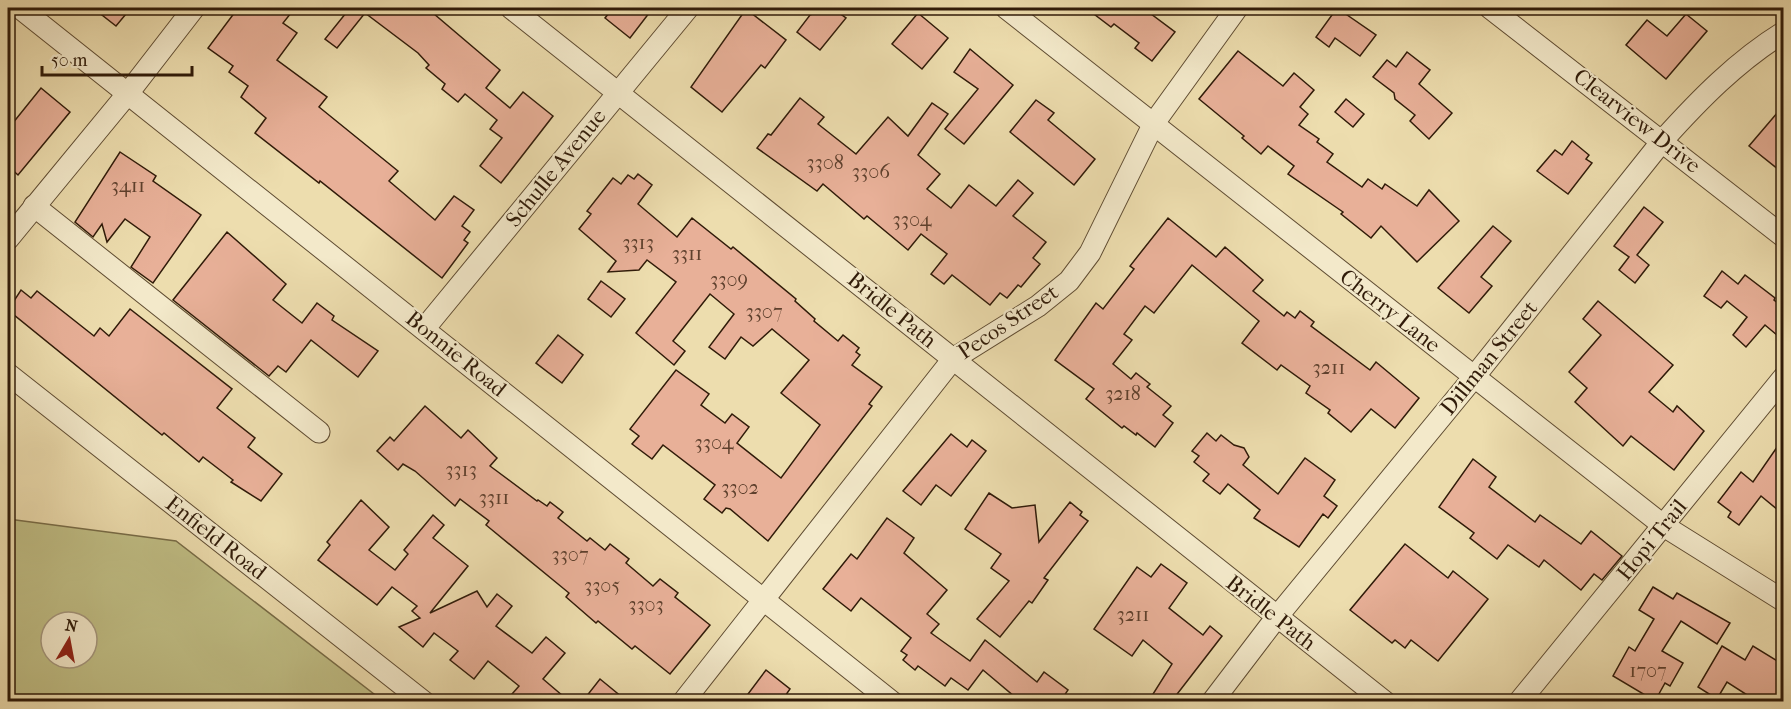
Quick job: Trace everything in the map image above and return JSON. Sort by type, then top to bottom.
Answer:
[{"type":"street","name":"Bonnie Road","points":[[20,8],[129,92],[892,702]]},
{"type":"street","points":[[8,239],[129,92],[194,8]]},
{"type":"street","name":"Bridle Path","points":[[511,8],[1276,618],[1385,702]]},
{"type":"street","name":"Schulle Avenue","points":[[424,329],[688,8]]},
{"type":"street","name":"Cherry Lane","points":[[1006,8],[1664,526],[1784,601]]},
{"type":"street","name":"Pecos Street","points":[[683,702],[953,359],[1038,306],[1069,281],[1090,253],[1154,123],[1237,8]]},
{"type":"street","name":"Clearview Drive","points":[[1490,8],[1663,140],[1784,237]]},
{"type":"street","name":"Dillman Street","points":[[1212,702],[1276,618],[1474,377],[1663,140],[1694,105],[1734,68],[1784,32]]},
{"type":"street","points":[[34,206],[319,432]]},
{"type":"street","name":"Enfield Road","points":[[8,374],[424,702]]},
{"type":"street","name":"Hopi Trail","points":[[1519,702],[1784,377]]},
{"type":"shaded area","points":[[8,519],[176,541],[383,701],[8,701]]},
{"type":"building","points":[[93,8],[131,8],[116,26]]},
{"type":"building","points":[[238,8],[295,8],[283,23],[297,33],[277,60],[327,97],[319,107],[398,171],[389,181],[435,220],[454,196],[474,210],[462,226],[470,232],[464,240],[468,243],[442,278],[320,181],[319,183],[255,133],[266,118],[241,97],[248,86],[229,72],[233,66],[208,48]]},
{"type":"building","points":[[350,8],[427,8],[500,70],[486,88],[510,108],[523,92],[553,116],[501,183],[480,166],[502,138],[490,129],[497,120],[465,94],[458,102],[442,89],[445,84],[426,68],[429,65],[418,53],[365,13],[337,48],[325,39]]},
{"type":"building","points":[[613,8],[653,8],[630,38],[605,18]]},
{"type":"building","points":[[826,8],[832,8],[846,18],[820,50],[797,32],[810,15]]},
{"type":"building","points":[[1086,8],[1143,8],[1175,32],[1152,61],[1135,48],[1139,43],[1114,24],[1111,27]]},
{"type":"building","points":[[1337,8],[1376,35],[1360,56],[1335,38],[1329,47],[1316,37]]},
{"type":"building","points":[[746,9],[786,40],[765,68],[761,65],[722,112],[691,87]]},
{"type":"building","points":[[918,13],[948,38],[922,69],[892,44]]},
{"type":"building","points":[[1686,14],[1707,31],[1666,79],[1626,45],[1647,20],[1667,36]]},
{"type":"building","points":[[970,49],[1013,85],[964,144],[945,129],[978,89],[954,72]]},
{"type":"building","points":[[1238,51],[1283,86],[1294,73],[1314,90],[1300,107],[1308,114],[1299,125],[1319,139],[1317,142],[1333,154],[1327,162],[1362,187],[1368,179],[1382,189],[1385,184],[1417,206],[1429,190],[1459,221],[1417,262],[1381,226],[1371,238],[1341,214],[1343,212],[1288,174],[1294,166],[1268,146],[1261,154],[1242,138],[1244,136],[1199,99]]},
{"type":"building","points":[[1407,52],[1430,70],[1419,84],[1452,113],[1429,139],[1410,121],[1415,115],[1395,99],[1394,93],[1373,77],[1387,60],[1396,67]]},
{"type":"building","points":[[41,88],[70,112],[18,175],[8,166],[8,129]]},
{"type":"building","points":[[800,98],[824,117],[818,124],[856,154],[888,117],[908,136],[932,103],[948,114],[918,155],[940,174],[927,189],[951,208],[969,185],[996,206],[1018,180],[1033,193],[1013,216],[1046,242],[1033,258],[1040,264],[1021,287],[1018,285],[1007,298],[1000,293],[990,305],[952,275],[944,284],[931,274],[947,254],[921,234],[908,250],[867,216],[864,219],[823,184],[817,191],[757,148],[768,134],[771,135]]},
{"type":"building","points":[[1346,99],[1364,114],[1353,127],[1335,112]]},
{"type":"building","points":[[1036,100],[1054,113],[1048,120],[1095,159],[1074,185],[1010,132]]},
{"type":"building","points":[[1784,105],[1784,174],[1749,146]]},
{"type":"building","points":[[1572,141],[1589,155],[1586,159],[1592,163],[1568,194],[1537,171],[1555,150],[1562,155]]},
{"type":"building","points":[[120,152],[156,176],[153,181],[201,215],[153,283],[131,267],[150,237],[125,219],[107,242],[102,224],[93,237],[75,222]]},
{"type":"building","points":[[638,174],[652,185],[638,204],[677,237],[692,218],[731,249],[733,247],[796,299],[795,301],[815,319],[814,321],[838,341],[843,335],[859,348],[856,352],[860,355],[852,365],[882,387],[869,404],[872,406],[768,541],[730,509],[726,508],[722,513],[704,499],[715,485],[663,445],[652,459],[632,444],[639,436],[630,429],[676,370],[709,394],[701,405],[725,423],[732,414],[749,427],[737,443],[781,478],[820,425],[781,393],[809,360],[772,329],[753,346],[741,337],[725,359],[709,347],[734,314],[710,294],[673,341],[685,351],[674,365],[636,333],[676,282],[647,260],[639,270],[608,272],[616,261],[579,229],[591,214],[587,211],[613,178],[621,184],[628,175],[634,179]]},
{"type":"building","points":[[1644,207],[1663,222],[1637,255],[1649,265],[1635,283],[1619,270],[1629,257],[1614,246]]},
{"type":"building","points":[[1168,218],[1216,257],[1225,247],[1263,280],[1253,291],[1284,316],[1287,312],[1295,318],[1300,311],[1314,322],[1311,326],[1370,370],[1376,362],[1419,398],[1395,428],[1371,409],[1351,432],[1328,413],[1330,410],[1306,393],[1310,386],[1281,365],[1277,370],[1242,343],[1259,321],[1192,265],[1154,313],[1145,306],[1124,334],[1132,340],[1113,364],[1131,379],[1136,373],[1150,384],[1147,387],[1171,406],[1163,415],[1173,423],[1155,447],[1137,433],[1136,435],[1124,426],[1122,428],[1086,399],[1094,389],[1055,360],[1096,303],[1103,309],[1134,269],[1130,266]]},
{"type":"building","points":[[1493,226],[1511,241],[1481,277],[1492,286],[1469,313],[1438,288]]},
{"type":"building","points":[[227,232],[286,284],[273,300],[302,323],[317,303],[334,316],[332,320],[378,351],[358,377],[311,340],[286,372],[278,366],[269,376],[173,300]]},
{"type":"building","points":[[1722,271],[1738,284],[1745,275],[1775,298],[1774,300],[1784,308],[1784,341],[1765,325],[1746,347],[1733,335],[1747,317],[1727,301],[1721,308],[1704,296]]},
{"type":"building","points":[[601,281],[625,299],[611,317],[588,299]]},
{"type":"building","points":[[21,290],[31,298],[37,291],[94,336],[100,328],[109,336],[130,309],[232,389],[217,408],[255,438],[248,447],[282,474],[261,501],[231,482],[233,480],[203,457],[199,462],[164,433],[162,435],[8,310]]},
{"type":"building","points":[[1598,301],[1673,365],[1649,392],[1673,412],[1677,406],[1704,431],[1674,470],[1631,436],[1623,446],[1575,402],[1587,388],[1569,372],[1601,335],[1583,319]]},
{"type":"building","points":[[558,335],[583,355],[562,383],[536,363]]},
{"type":"building","points":[[425,406],[461,438],[468,430],[497,458],[490,466],[537,501],[547,506],[550,502],[563,512],[558,518],[587,541],[590,538],[605,550],[610,544],[629,559],[626,563],[653,586],[660,579],[678,593],[675,597],[710,625],[670,674],[635,646],[632,649],[598,621],[596,623],[566,597],[569,593],[486,525],[489,521],[460,499],[455,506],[415,471],[403,464],[398,470],[377,451],[390,437],[394,441]]},
{"type":"building","points":[[1207,433],[1216,441],[1221,435],[1234,445],[1244,448],[1249,457],[1243,465],[1278,494],[1305,458],[1335,480],[1324,496],[1337,506],[1328,518],[1323,514],[1299,547],[1254,518],[1260,510],[1228,484],[1220,494],[1203,481],[1209,474],[1194,462],[1199,456],[1192,451]]},
{"type":"building","points":[[951,434],[967,447],[972,440],[986,451],[951,496],[936,485],[921,505],[903,491]]},
{"type":"building","points":[[1784,437],[1784,515],[1761,496],[1739,525],[1728,517],[1731,512],[1718,502],[1741,472],[1753,482]]},
{"type":"building","points":[[1473,459],[1496,477],[1489,487],[1535,522],[1540,515],[1581,544],[1591,531],[1622,556],[1602,580],[1594,574],[1581,590],[1544,560],[1539,567],[1508,545],[1497,559],[1470,538],[1474,533],[1439,507]]},
{"type":"building","points":[[989,493],[1012,508],[1035,505],[1039,542],[1070,502],[1082,512],[1080,515],[1088,521],[1044,578],[1048,580],[1032,603],[1029,601],[1000,637],[977,619],[1009,581],[991,568],[1001,554],[965,529]]},
{"type":"building","points":[[361,500],[389,527],[369,550],[395,570],[408,554],[404,550],[433,515],[444,525],[433,538],[468,566],[430,613],[477,591],[487,607],[497,594],[512,606],[496,626],[532,653],[546,637],[565,653],[543,679],[570,702],[505,702],[519,686],[488,661],[474,679],[450,660],[458,651],[434,633],[423,647],[399,627],[420,618],[412,611],[417,606],[392,587],[377,605],[318,560],[330,545],[327,542]]},
{"type":"building","points":[[887,518],[914,538],[904,553],[947,590],[927,614],[939,624],[931,633],[970,661],[985,640],[1037,682],[1044,672],[1068,690],[1060,702],[1021,702],[983,670],[968,690],[951,678],[945,686],[918,666],[915,670],[903,660],[907,655],[901,651],[911,638],[861,598],[851,611],[823,589],[851,554],[857,559]]},
{"type":"building","points":[[1405,544],[1448,578],[1453,571],[1488,599],[1438,661],[1411,640],[1405,648],[1395,640],[1392,643],[1350,610]]},
{"type":"building","points":[[1161,564],[1187,583],[1169,608],[1203,635],[1210,626],[1222,636],[1171,702],[1148,702],[1172,664],[1143,640],[1132,656],[1094,629],[1137,567],[1151,577]]},
{"type":"building","points":[[1653,587],[1673,599],[1677,593],[1730,623],[1717,644],[1681,621],[1662,651],[1683,663],[1670,686],[1665,683],[1655,701],[1613,676],[1629,647],[1635,651],[1654,619],[1639,610]]},
{"type":"building","points":[[1722,646],[1745,660],[1753,646],[1784,665],[1784,702],[1758,702],[1727,682],[1717,699],[1698,687]]},
{"type":"building","points":[[766,670],[790,689],[781,702],[742,702]]},
{"type":"building","points":[[600,679],[628,702],[582,702]]}]
